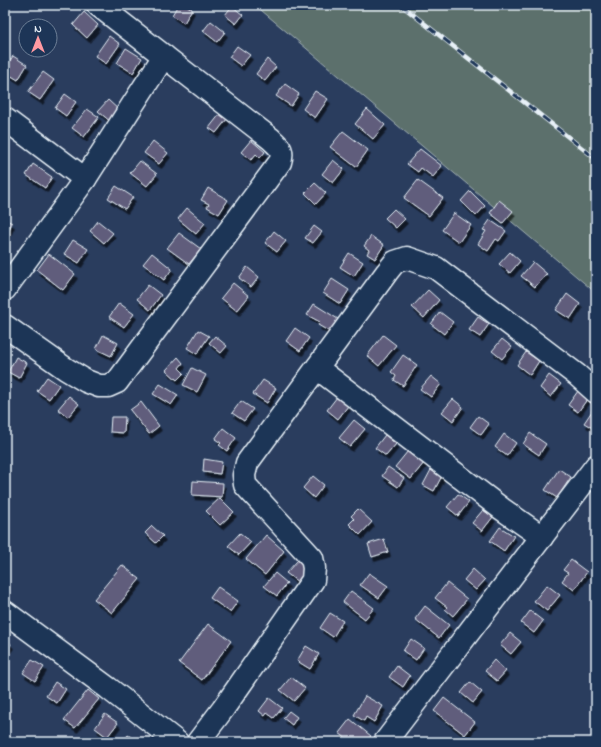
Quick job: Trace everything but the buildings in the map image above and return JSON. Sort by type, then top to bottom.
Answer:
[{"type":"street","points":[[5,326],[66,369],[86,381],[99,386],[108,386],[118,382],[280,162],[282,154],[280,148],[271,139],[98,5]]},
{"type":"street","points":[[5,289],[85,179],[164,56]]},
{"type":"street","points":[[5,119],[85,179]]},
{"type":"street","points":[[198,742],[223,709],[313,580],[314,568],[312,558],[245,485],[244,475],[247,463],[387,272],[396,262],[407,258],[436,268],[577,375],[596,392]]},
{"type":"street","points":[[316,368],[502,509],[542,537]]},
{"type":"street","points":[[385,742],[596,466]]},
{"type":"street","points":[[5,612],[108,688],[177,742]]},
{"type":"green space","points":[[255,5],[596,5],[596,293]]},
{"type":"railway","points":[[401,5],[596,159]]}]
